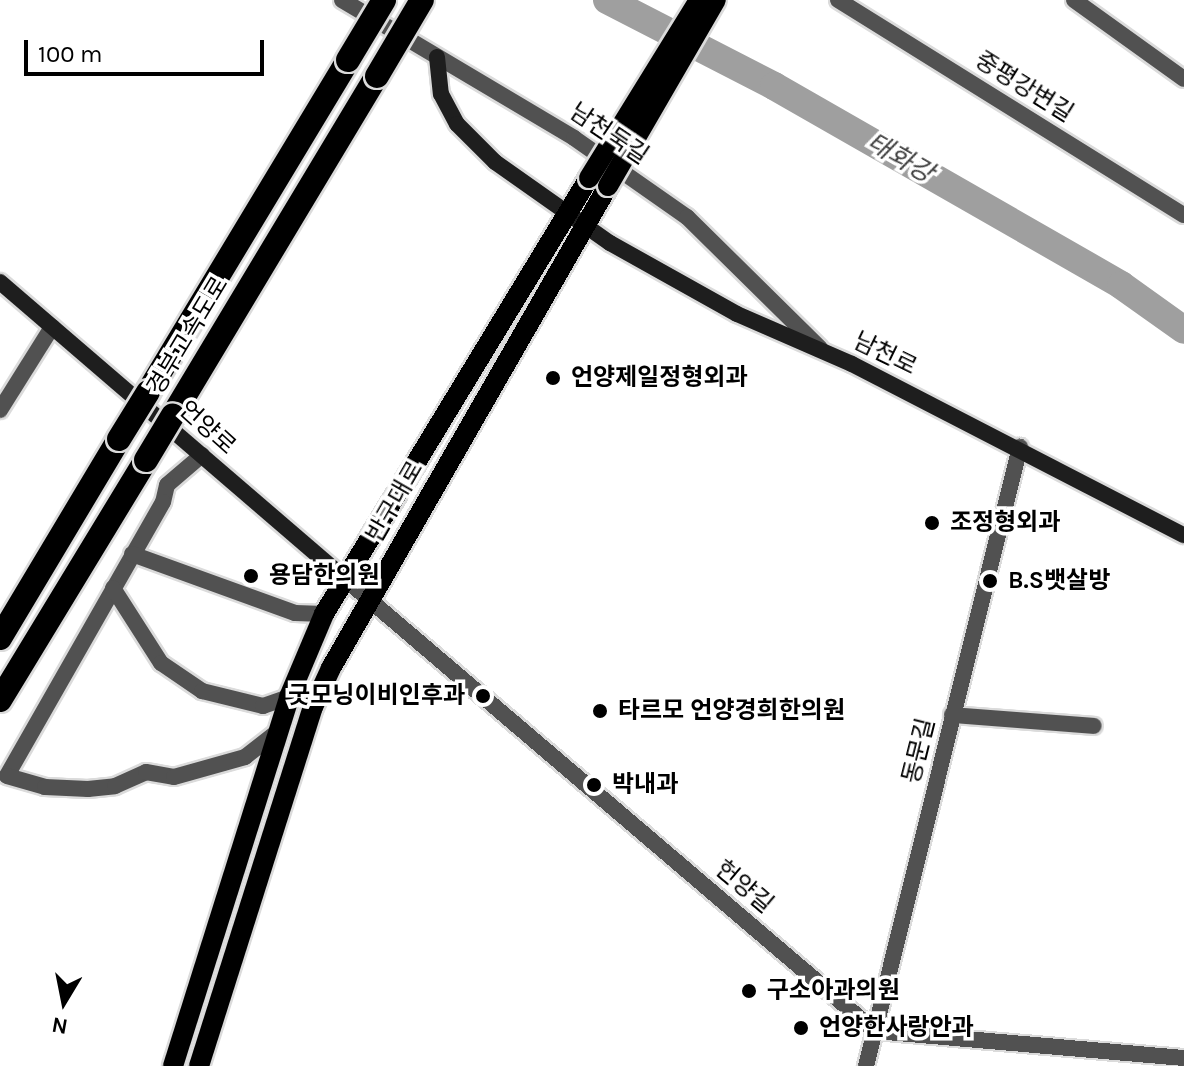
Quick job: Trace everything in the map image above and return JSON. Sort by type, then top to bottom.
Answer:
[{"type":"highway","name":"경부고속도로","points":[[2,633],[384,0]]},
{"type":"highway","name":"경부고속도로","points":[[0,700],[422,0]]},
{"type":"main road","points":[[599,182],[699,0]]},
{"type":"main road","name":"반구대로","points":[[173,1066],[289,697],[324,614],[566,214],[599,182],[716,0]]},
{"type":"main road","name":"남천로","points":[[437,57],[441,94],[457,124],[495,162],[566,214],[737,314],[820,348],[1020,447],[1184,535]]},
{"type":"main road","name":"반구대로","points":[[199,1066],[313,707],[369,599],[585,226],[599,182]]},
{"type":"main road","name":"언양로","points":[[0,282],[345,579]]},
{"type":"street","name":"남천둑길","points":[[342,0],[574,138],[687,217],[820,348]]},
{"type":"street","name":"중평강변길","points":[[838,0],[1184,215]]},
{"type":"street","points":[[1074,0],[1184,79]]},
{"type":"street","points":[[0,410],[52,327]]},
{"type":"street","name":"동문길","points":[[866,1066],[1020,447]]},
{"type":"street","points":[[202,455],[174,474],[3,782],[88,789],[115,786],[146,772],[174,777],[245,757],[279,731]]},
{"type":"street","points":[[132,554],[295,613],[324,614]]},
{"type":"street","name":"헌양길","points":[[345,579],[875,1031]]},
{"type":"street","points":[[113,588],[161,663],[202,691],[263,706],[289,697]]},
{"type":"street","points":[[952,715],[1094,726]]},
{"type":"street","points":[[875,1031],[1184,1058]]},
{"type":"waterway","name":"태화강","points":[[607,0],[774,86],[1121,285],[1184,330]]},
{"type":"place","name":"언양제일정형외과","points":[[553,378]]},
{"type":"place","name":"조정형외과","points":[[932,523]]},
{"type":"place","name":"용담한의원","points":[[251,576]]},
{"type":"place","name":"B.S뱃살방","points":[[990,581]]},
{"type":"place","name":"굿모닝이비인후과","points":[[483,696]]},
{"type":"place","name":"타르모 언양경희한의원","points":[[600,711]]},
{"type":"place","name":"박내과","points":[[594,785]]},
{"type":"place","name":"구소아과의원","points":[[749,991]]},
{"type":"place","name":"언양한사랑안과","points":[[801,1028]]}]
